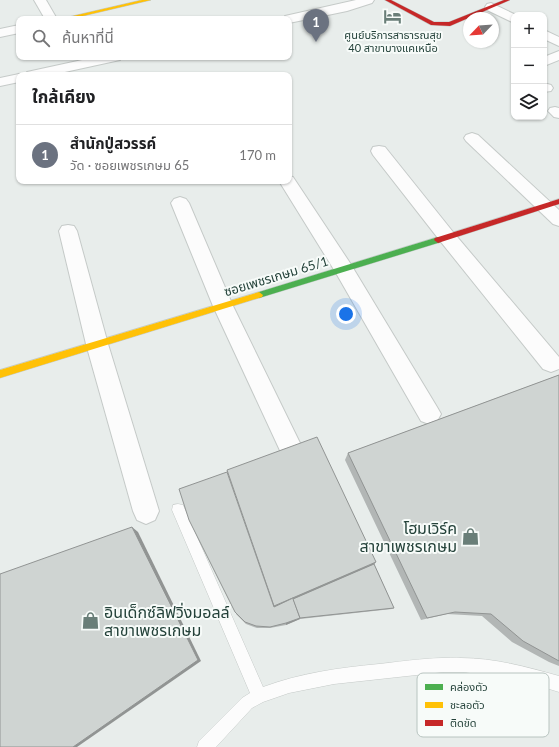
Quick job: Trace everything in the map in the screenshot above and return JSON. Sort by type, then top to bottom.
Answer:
[{"type":"street","points":[[40,0],[49,16]]},
{"type":"street","points":[[75,16],[132,2],[148,0]]},
{"type":"street","points":[[292,18],[347,6],[366,0]]},
{"type":"street","points":[[387,0],[433,24],[441,25],[450,24],[508,0]]},
{"type":"street","points":[[491,7],[511,17]]},
{"type":"street","points":[[0,33],[16,30]]},
{"type":"street","points":[[547,36],[559,42]]},
{"type":"street","points":[[547,61],[559,55]]},
{"type":"street","points":[[46,72],[101,60]]},
{"type":"street","points":[[0,82],[16,79]]},
{"type":"street","points":[[472,138],[552,204],[559,220]]},
{"type":"street","points":[[379,151],[447,237],[551,363]]},
{"type":"street","points":[[289,184],[343,268],[429,414]]},
{"type":"street","points":[[180,203],[223,306],[291,449]]},
{"type":"street","name":"ซอยเพชรเกษม 65/1","points":[[0,374],[552,204]]},
{"type":"street","points":[[68,232],[97,344],[146,511]]},
{"type":"lane","points":[[178,510],[259,696]]},
{"type":"lane","points":[[205,747],[247,703],[259,696],[289,685],[334,676],[444,665],[463,665],[523,673]]},
{"type":"lane","points":[[549,681],[559,684]]},
{"type":"building","name":"โฮมเวิร์ค สาขาเพชรเกษม","points":[[559,375],[559,661],[523,641],[491,614],[455,612],[427,618],[348,453]]},
{"type":"building","points":[[317,437],[376,562],[274,606],[227,470]]},
{"type":"building","points":[[227,472],[274,607],[293,598],[300,618],[270,627],[256,626],[245,622],[235,612],[189,520],[179,489]]},
{"type":"building","name":"อินเด็กซ์ลิฟวิ่งมอลล์ สาขาเพชรเกษม","points":[[132,527],[198,660],[73,747],[0,747],[0,574]]},
{"type":"building","points":[[374,564],[394,608],[300,618],[293,599]]},
{"type":"traffic: fast","points":[[259,295],[438,240]]},
{"type":"traffic: slow","points":[[77,16],[149,0]]},
{"type":"traffic: slow","points":[[0,374],[259,295]]},
{"type":"traffic: jam","points":[[387,0],[433,24],[450,24],[508,0]]},
{"type":"traffic: jam","points":[[438,240],[559,201]]},
{"type":"place","name":"ศูนย์บริการสาธารณสุข 40 สาขาบางแคเหนือ","points":[[393,17]]},
{"type":"place","name":"สำนักปู่สวรรค์","points":[[316,42]]},
{"type":"place","name":"โฮมเวิร์ค สาขาเพชรเกษม","points":[[470,537]]},
{"type":"place","name":"อินเด็กซ์ลิฟวิ่งมอลล์ สาขาเพชรเกษม","points":[[91,621]]}]
